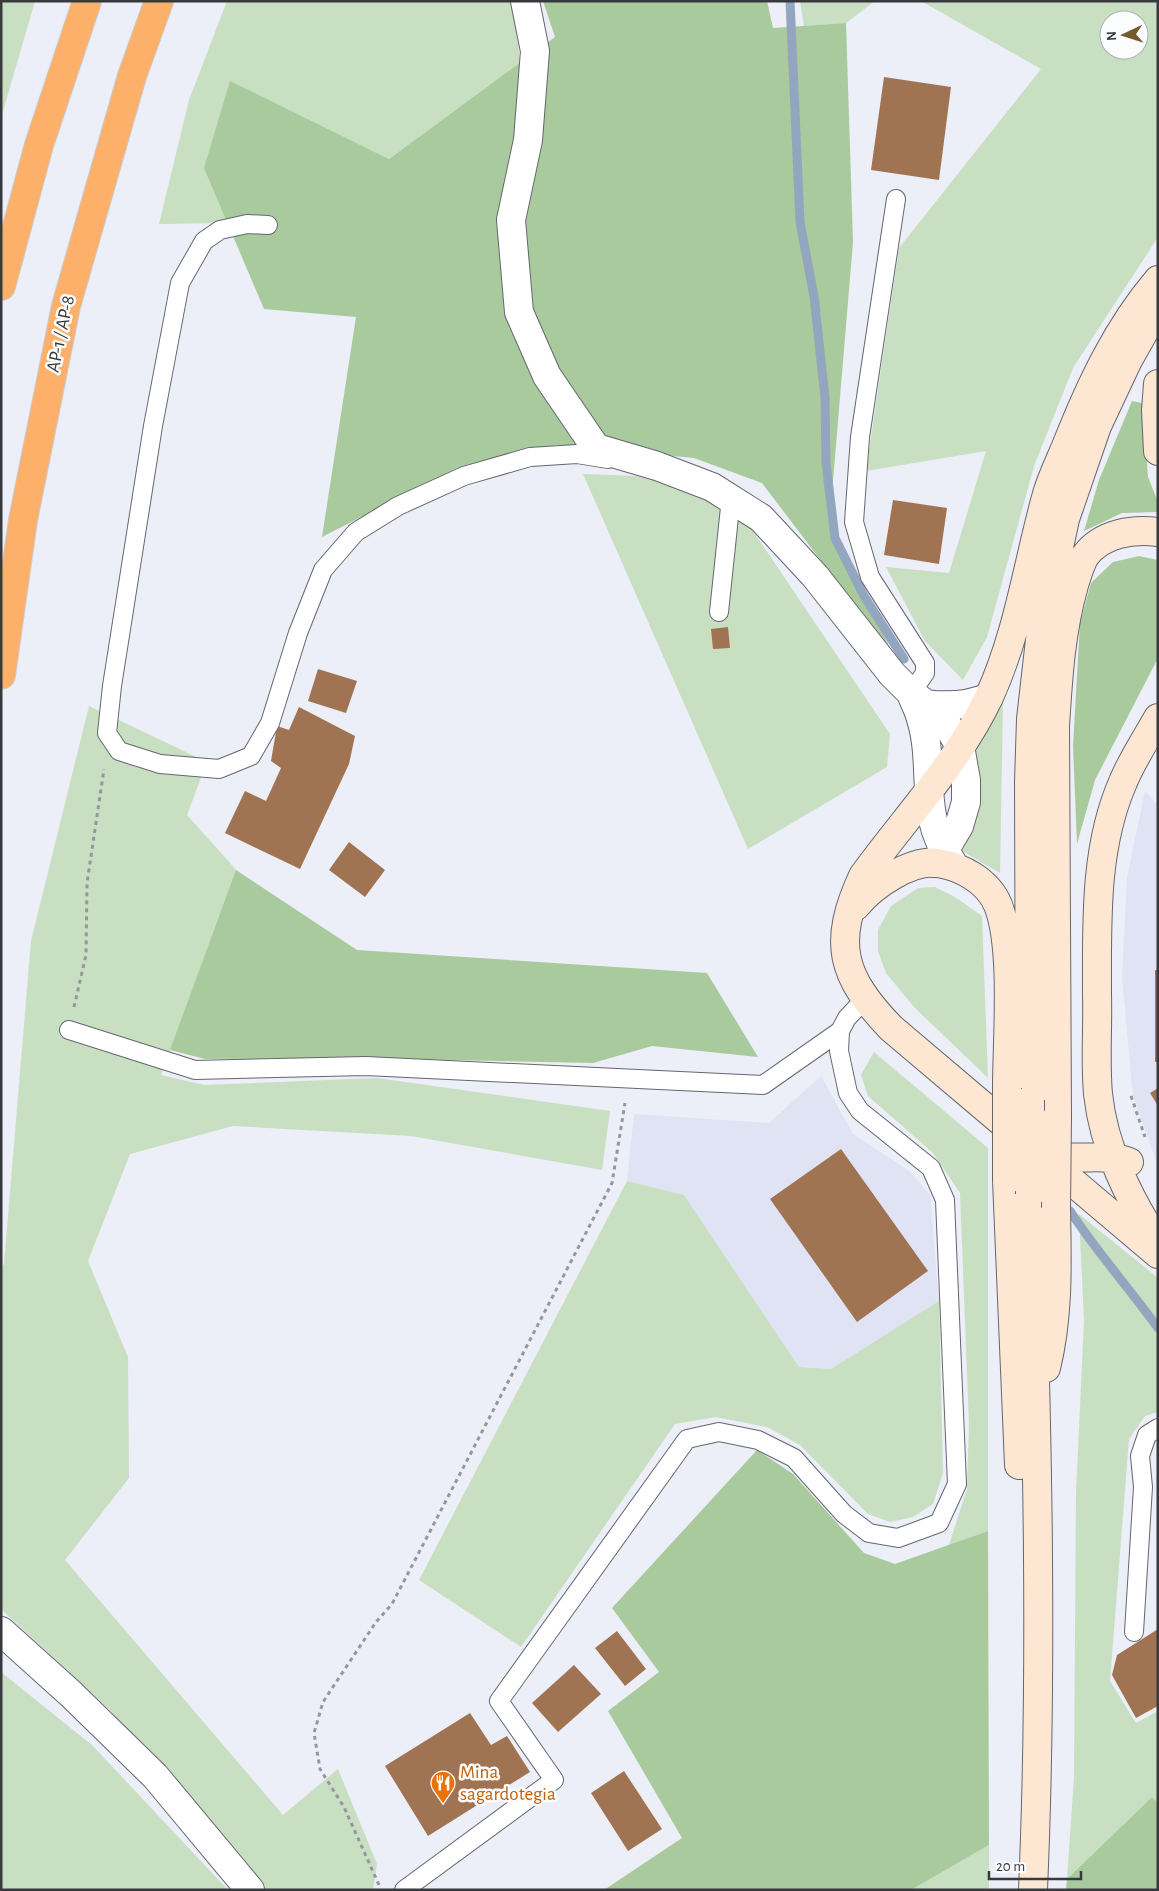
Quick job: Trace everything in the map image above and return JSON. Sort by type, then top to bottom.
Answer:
[{"type":"highway","points":[[1,286],[39,145],[87,1]]},
{"type":"highway","name":"AP-1 / AP-8","points":[[1,675],[23,520],[66,306],[132,76],[159,1]]},
{"type":"street","points":[[525,1],[535,51],[528,140],[511,220],[519,312],[547,376],[596,448],[657,466],[712,487],[761,518],[814,576],[892,674],[919,699],[941,715],[960,746],[966,780],[966,802],[959,826],[945,860]]},
{"type":"street","points":[[1158,280],[1129,318],[1101,367],[1070,437],[1048,492],[1015,625],[989,697],[960,746],[863,876],[854,896],[846,939],[847,961],[851,975],[865,999],[906,1042],[1158,1254]]},
{"type":"street","points":[[1038,1693],[1024,1606],[1019,1187],[1019,1094],[1031,719],[1041,631],[1065,519],[1097,426],[1128,360],[1158,307]]},
{"type":"street","points":[[1158,384],[1156,410],[1158,451]]},
{"type":"street","points":[[1037,1405],[1053,1341],[1058,1295],[1056,1208],[1055,726],[1059,673],[1068,608],[1085,556],[1100,542],[1115,534],[1131,531],[1158,532]]},
{"type":"street","points":[[919,699],[945,706],[967,704],[989,697]]},
{"type":"street","points":[[919,699],[931,812],[945,860],[986,887],[998,905],[1007,963],[1019,1094]]},
{"type":"street","points":[[1158,718],[1123,782],[1110,820],[1101,869],[1097,911],[1098,1093],[1102,1118],[1158,1244]]},
{"type":"street","points":[[849,918],[864,896],[879,884],[917,866],[945,860]]},
{"type":"street","points":[[1098,1027],[1124,1168],[1158,1214]]},
{"type":"street","points":[[1067,1159],[1091,1138],[1102,1118]]},
{"type":"street","points":[[1025,1141],[1053,1156],[1124,1168]]},
{"type":"street","points":[[1086,1194],[1113,1188],[1124,1168]]},
{"type":"street","points":[[1019,1187],[1037,1405],[1038,1768],[1033,1890]]},
{"type":"street","points":[[1,1631],[71,1694],[155,1776],[250,1890]]},
{"type":"lane","points":[[896,199],[860,437],[854,522],[870,577],[925,663],[925,673],[919,699]]},
{"type":"lane","points":[[268,225],[247,224],[220,230],[204,241],[180,283],[153,426],[112,686],[107,733],[119,751],[160,764],[220,769],[251,756],[270,723],[298,633],[323,570],[356,532],[398,506],[464,476],[530,457],[577,454],[657,466]]},
{"type":"lane","points":[[719,612],[731,498]]},
{"type":"lane","points":[[404,1890],[554,1780],[499,1701],[687,1439],[719,1432],[758,1440],[794,1458],[844,1514],[869,1533],[898,1538],[939,1524],[958,1484],[945,1200],[931,1168],[860,1111],[848,1093],[839,1052],[840,1031],[847,1018],[865,999]]},
{"type":"lane","points":[[69,1030],[195,1070],[366,1066],[764,1085],[840,1031]]},
{"type":"lane","points":[[1134,1632],[1143,1487],[1140,1456],[1147,1435],[1158,1428]]},
{"type":"path","points":[[69,1030],[86,955],[88,883],[103,770],[119,751]]},
{"type":"path","points":[[381,1890],[344,1807],[320,1769],[314,1733],[323,1702],[376,1622],[392,1604],[612,1184],[628,1080]]},
{"type":"shaded area","points":[[1145,791],[1158,805],[1158,1166],[1133,1096],[1122,976],[1127,878]]},
{"type":"shaded area","points":[[821,1076],[853,1134],[908,1170],[930,1195],[939,1301],[831,1369],[799,1367],[684,1195],[627,1181],[634,1114],[769,1123]]},
{"type":"green space","points":[[1,1],[35,1],[1,118]]},
{"type":"green space","points":[[227,1],[514,1],[520,63],[389,159],[230,82],[227,223],[159,224],[189,100]]},
{"type":"green space","points":[[543,1],[767,1],[773,28],[846,23],[853,242],[830,517],[894,657],[762,483],[694,458],[557,445],[457,468],[322,537],[356,317],[264,309],[204,168],[230,81],[389,159],[555,37]]},
{"type":"green space","points":[[800,1],[875,1],[846,23],[804,26]]},
{"type":"green space","points":[[921,1],[1158,1],[1158,237],[1073,368],[1034,466],[987,637],[963,680],[925,641],[886,567],[949,573],[986,451],[866,471],[899,248],[1041,69]]},
{"type":"green space","points":[[1132,401],[1142,403],[1148,477],[1158,502],[1158,512],[1122,513],[1084,531],[1099,480]]},
{"type":"green space","points":[[583,474],[637,476],[693,491],[747,522],[890,734],[887,767],[748,849]]},
{"type":"green space","points":[[1139,556],[1158,560],[1158,658],[1095,780],[1077,844],[1073,746],[1080,623],[1091,583],[1113,562]]},
{"type":"green space","points":[[1003,702],[1000,873],[962,851],[976,813],[978,802],[978,765],[974,750]]},
{"type":"green space","points":[[89,706],[207,762],[187,815],[239,873],[161,1075],[204,1085],[377,1078],[610,1111],[602,1170],[411,1136],[233,1126],[130,1154],[88,1261],[128,1357],[129,1478],[65,1560],[283,1815],[338,1769],[377,1864],[373,1890],[264,1890],[110,1710],[1,1609],[1,1266],[4,1264],[31,941]]},
{"type":"green space","points":[[236,870],[357,950],[707,973],[758,1057],[652,1046],[593,1063],[354,1058],[205,1059],[170,1050]]},
{"type":"green space","points":[[935,887],[955,897],[982,916],[988,1078],[914,1007],[886,973],[878,951],[878,930],[891,906],[918,888]]},
{"type":"green space","points":[[874,1052],[988,1148],[988,1531],[949,1545],[967,1489],[969,1425],[960,1193],[933,1153],[868,1096],[861,1075]]},
{"type":"green space","points":[[627,1181],[684,1195],[799,1367],[831,1369],[939,1301],[943,1473],[933,1504],[913,1517],[890,1522],[868,1514],[800,1445],[767,1427],[716,1417],[675,1424],[521,1647],[419,1580]]},
{"type":"green space","points":[[1079,1214],[1158,1278],[1158,1412],[1145,1416],[1129,1439],[1110,1681],[1136,1723],[1158,1711],[1158,1804],[1152,1797],[1067,1879],[1074,1777],[1076,1493],[1084,1321]]},
{"type":"green space","points":[[757,1450],[793,1474],[864,1553],[895,1564],[988,1531],[989,1845],[911,1890],[604,1890],[682,1838],[608,1711],[659,1672],[612,1608]]},
{"type":"green space","points":[[1,1672],[93,1746],[228,1890],[1,1890]]},
{"type":"green space","points":[[1152,1797],[1158,1804],[1158,1890],[1066,1890],[1067,1879]]},
{"type":"green space","points":[[989,1845],[989,1890],[911,1890]]},
{"type":"building","points":[[884,77],[951,87],[939,180],[871,170]]},
{"type":"building","points":[[893,500],[947,508],[939,564],[884,555]]},
{"type":"building","points":[[728,627],[730,648],[713,649],[711,629]]},
{"type":"building","points":[[318,669],[357,681],[346,713],[308,701]]},
{"type":"building","points":[[299,707],[355,736],[349,764],[300,869],[225,833],[245,791],[266,801],[281,768],[271,761],[277,726],[289,730]]},
{"type":"building","points":[[349,842],[385,870],[365,897],[329,870]]},
{"type":"building","points":[[1155,970],[1158,970],[1158,1062],[1155,1062]]},
{"type":"building","points":[[1158,1088],[1158,1106],[1150,1093]]},
{"type":"building","points":[[841,1149],[928,1271],[857,1322],[770,1199]]},
{"type":"building","points":[[1158,1629],[1158,1706],[1136,1718],[1112,1675],[1117,1655]]},
{"type":"building","points":[[617,1631],[646,1669],[625,1686],[595,1648]]},
{"type":"building","points":[[574,1665],[601,1694],[558,1732],[532,1703]]},
{"type":"building","name":"Mina sagardotegia","points":[[470,1713],[491,1745],[507,1736],[530,1772],[428,1836],[385,1766]]},
{"type":"building","points":[[624,1771],[662,1829],[628,1851],[591,1793]]},
{"type":"waterway","points":[[790,1],[800,222],[814,296],[825,398],[826,463],[835,538],[864,596],[904,659]]},
{"type":"waterway","points":[[1070,1211],[1158,1328]]},
{"type":"place","name":"Mina sagardotegia","points":[[443,1804]]}]
